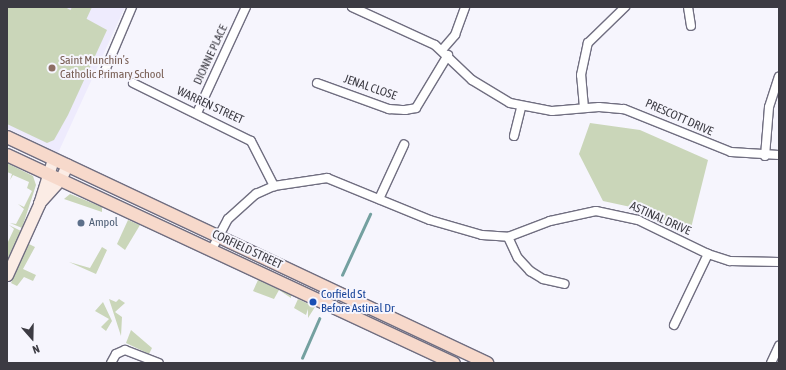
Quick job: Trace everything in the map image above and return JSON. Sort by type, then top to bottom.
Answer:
[{"type":"main road","name":"CORFIELD STREET","points":[[7,137],[487,363]]},
{"type":"main road","name":"CORFIELD STREET","points":[[7,155],[212,249],[454,363]]},
{"type":"main road","points":[[7,275],[39,204],[46,174],[53,159]]},
{"type":"main road","points":[[39,204],[60,180],[67,165]]},
{"type":"street","points":[[104,73],[132,7]]},
{"type":"street","name":"DIONNE PLACE","points":[[197,113],[246,7]]},
{"type":"street","name":"PRESCOTT DRIVE","points":[[355,7],[445,53],[488,92],[522,107],[552,111],[584,108],[624,109],[645,115],[713,146],[765,156],[779,155]]},
{"type":"street","points":[[445,53],[455,35],[465,7]]},
{"type":"street","points":[[584,108],[581,75],[588,43],[625,7]]},
{"type":"street","points":[[688,7],[691,26]]},
{"type":"street","name":"JENAL CLOSE","points":[[317,83],[390,109],[416,108],[445,53]]},
{"type":"street","points":[[765,156],[769,107],[779,78]]},
{"type":"street","name":"WARREN STREET","points":[[133,83],[197,113],[251,141],[274,186]]},
{"type":"street","points":[[514,136],[522,107]]},
{"type":"street","points":[[379,199],[404,145]]},
{"type":"street","name":"ASTINAL DRIVE","points":[[212,249],[218,236],[240,205],[274,186],[327,178],[438,223],[482,235],[508,236],[550,220],[596,212],[638,220],[708,254],[730,261],[779,262]]},
{"type":"street","points":[[508,236],[518,258],[530,271],[543,279],[564,284]]},
{"type":"street","points":[[674,325],[708,254]]},
{"type":"street","points":[[771,363],[779,346]]},
{"type":"street","points":[[111,363],[116,354],[125,350],[159,363]]},
{"type":"shaded area","name":"Saint Munchin’s Catholic Primary School","points":[[7,7],[125,7],[58,153],[7,128]]},
{"type":"green space","name":"Saint Munchin’s Catholic Primary School","points":[[7,7],[65,7],[107,30],[68,115],[54,140],[47,143],[7,124]]},
{"type":"green space","points":[[72,7],[92,7],[86,20],[70,11]]},
{"type":"green space","points":[[590,123],[640,130],[708,160],[690,232],[640,209],[603,201],[579,154]]},
{"type":"green space","points":[[7,163],[33,176],[36,185],[22,228],[10,223],[16,224],[24,209],[18,204],[24,207],[32,191],[27,188],[29,182],[13,175],[10,180],[12,174],[7,172]]},
{"type":"green space","points":[[70,194],[102,207],[102,212],[64,199]]},
{"type":"green space","points":[[128,220],[140,225],[125,250],[117,244]]},
{"type":"green space","points":[[9,225],[21,231],[7,260],[7,244],[14,229]]},
{"type":"green space","points":[[29,244],[35,247],[23,269],[36,275],[33,281],[24,277],[17,286],[11,283]]},
{"type":"green space","points":[[102,247],[107,250],[96,274],[69,262],[90,268]]},
{"type":"green space","points":[[258,280],[291,295],[291,298],[279,290],[274,299],[253,291]]},
{"type":"green space","points":[[109,299],[116,302],[119,299],[125,303],[115,312],[122,317],[121,336]]},
{"type":"green space","points":[[298,299],[315,307],[308,318],[308,309],[306,315],[294,308]]},
{"type":"green space","points":[[103,302],[112,321],[106,331],[101,327],[109,319],[95,311]]},
{"type":"green space","points":[[131,330],[152,348],[149,354],[126,343]]},
{"type":"waterway","points":[[342,275],[370,214]]},
{"type":"waterway","points":[[302,358],[319,319]]},
{"type":"place","name":"Saint Munchin’s Catholic Primary School","points":[[52,68]]},
{"type":"place","name":"Ampol","points":[[81,223]]},
{"type":"place","name":"Corfield St Before Astinal Dr","points":[[313,302]]}]
